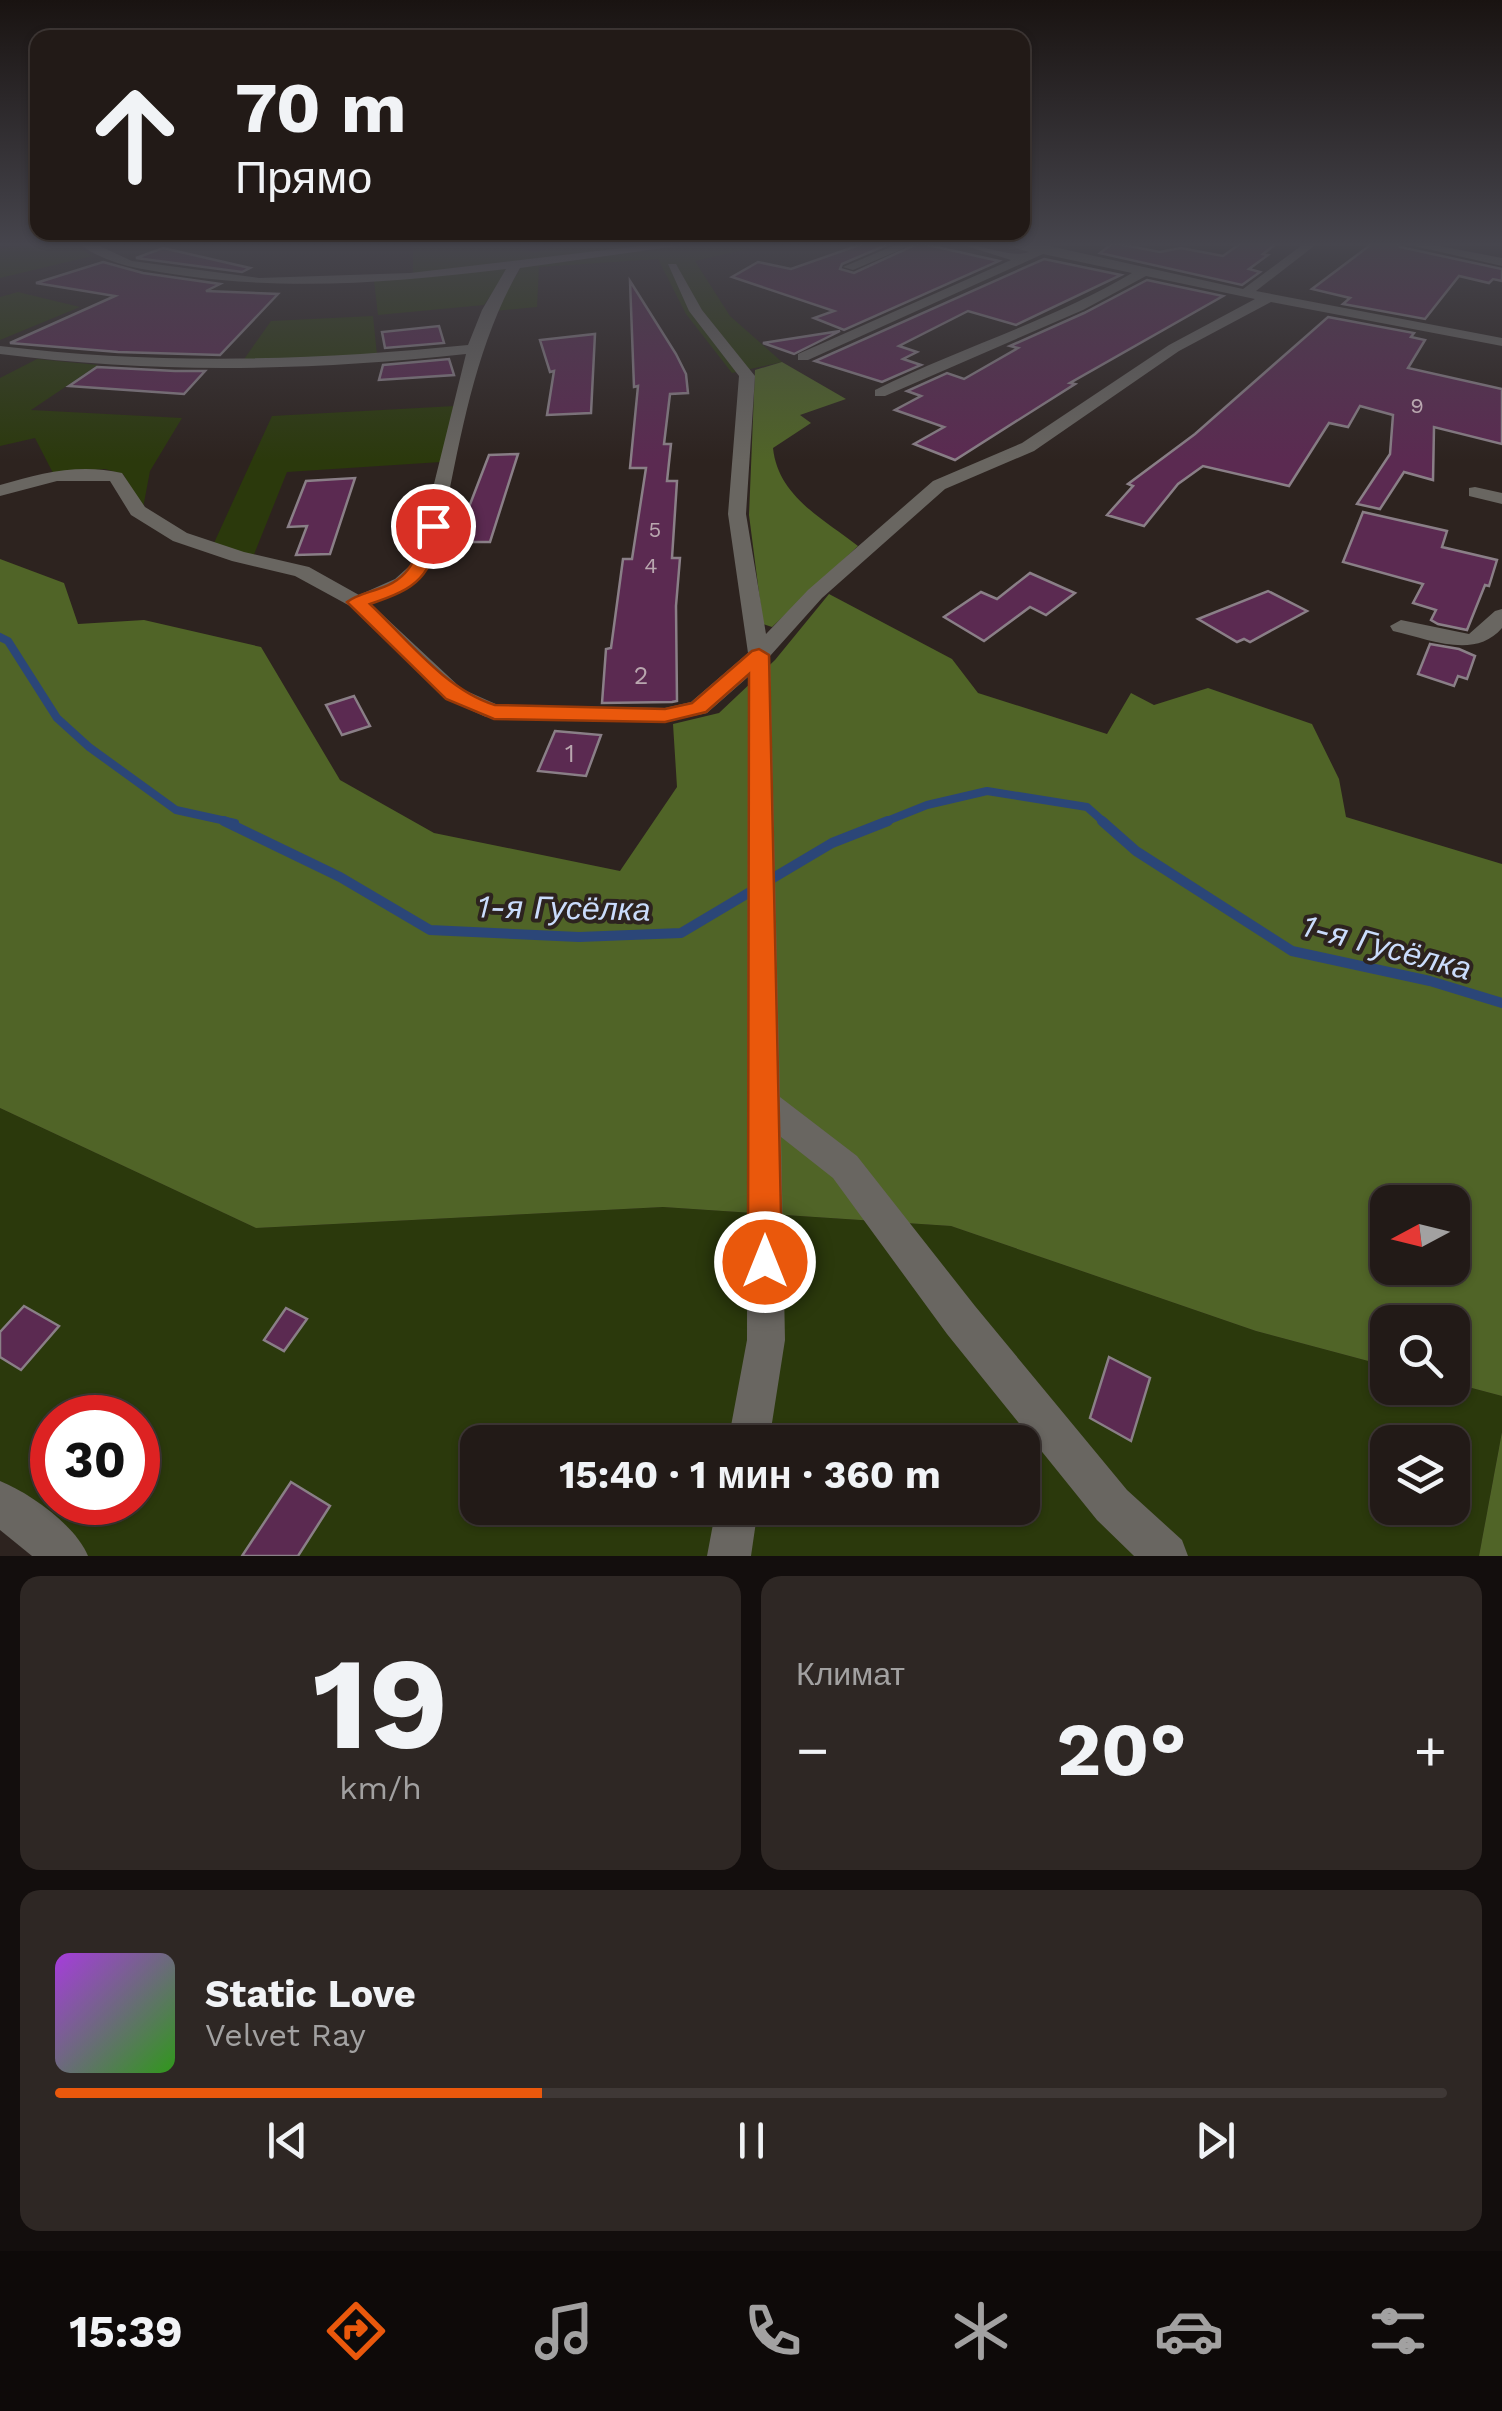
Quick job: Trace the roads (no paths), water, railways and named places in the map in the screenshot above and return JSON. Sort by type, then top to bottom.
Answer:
[{"type":"street","points":[[356,602],[394,590],[413,578],[425,562],[474,349],[487,316]]},
{"type":"street","points":[[700,316],[747,376],[738,514],[759,655],[766,1340],[751,1425]]},
{"type":"street","points":[[803,356],[898,316]]},
{"type":"street","points":[[880,393],[928,367],[1036,329],[1061,316]]},
{"type":"street","points":[[0,491],[62,473],[98,472],[116,478],[138,511],[180,537],[239,557],[302,571],[356,602],[454,694],[494,712],[665,715],[699,708],[759,655],[815,594],[940,486],[1028,447],[1174,348],[1231,316]]},
{"type":"street","points":[[1363,316],[1502,342]]},
{"type":"street","points":[[0,350],[61,360],[243,365],[474,349]]},
{"type":"street","points":[[1475,492],[1502,499]]},
{"type":"street","points":[[1400,626],[1470,642],[1482,637],[1502,615]]},
{"type":"street","points":[[764,1104],[846,1166],[961,1320],[1112,1505],[1166,1556]]},
{"type":"street","points":[[0,1502],[66,1556]]},
{"type":"street","points":[[729,1556],[734,1525]]},
{"type":"waterway","name":"1-я Гусёлка","points":[[0,637],[8,641],[57,718],[89,747],[176,810],[235,823]]},
{"type":"waterway","name":"1-я Гусёлка","points":[[882,823],[927,805],[987,791],[1087,807],[1105,823]]},
{"type":"waterway","name":"1-я Гусёлка","points":[[224,821],[340,877],[430,930],[579,937],[681,933],[755,889]]},
{"type":"waterway","name":"1-я Гусёлка","points":[[768,881],[832,843],[888,821]]},
{"type":"waterway","name":"1-я Гусёлка","points":[[1102,821],[1136,851],[1292,951],[1430,981],[1502,1003]]}]
